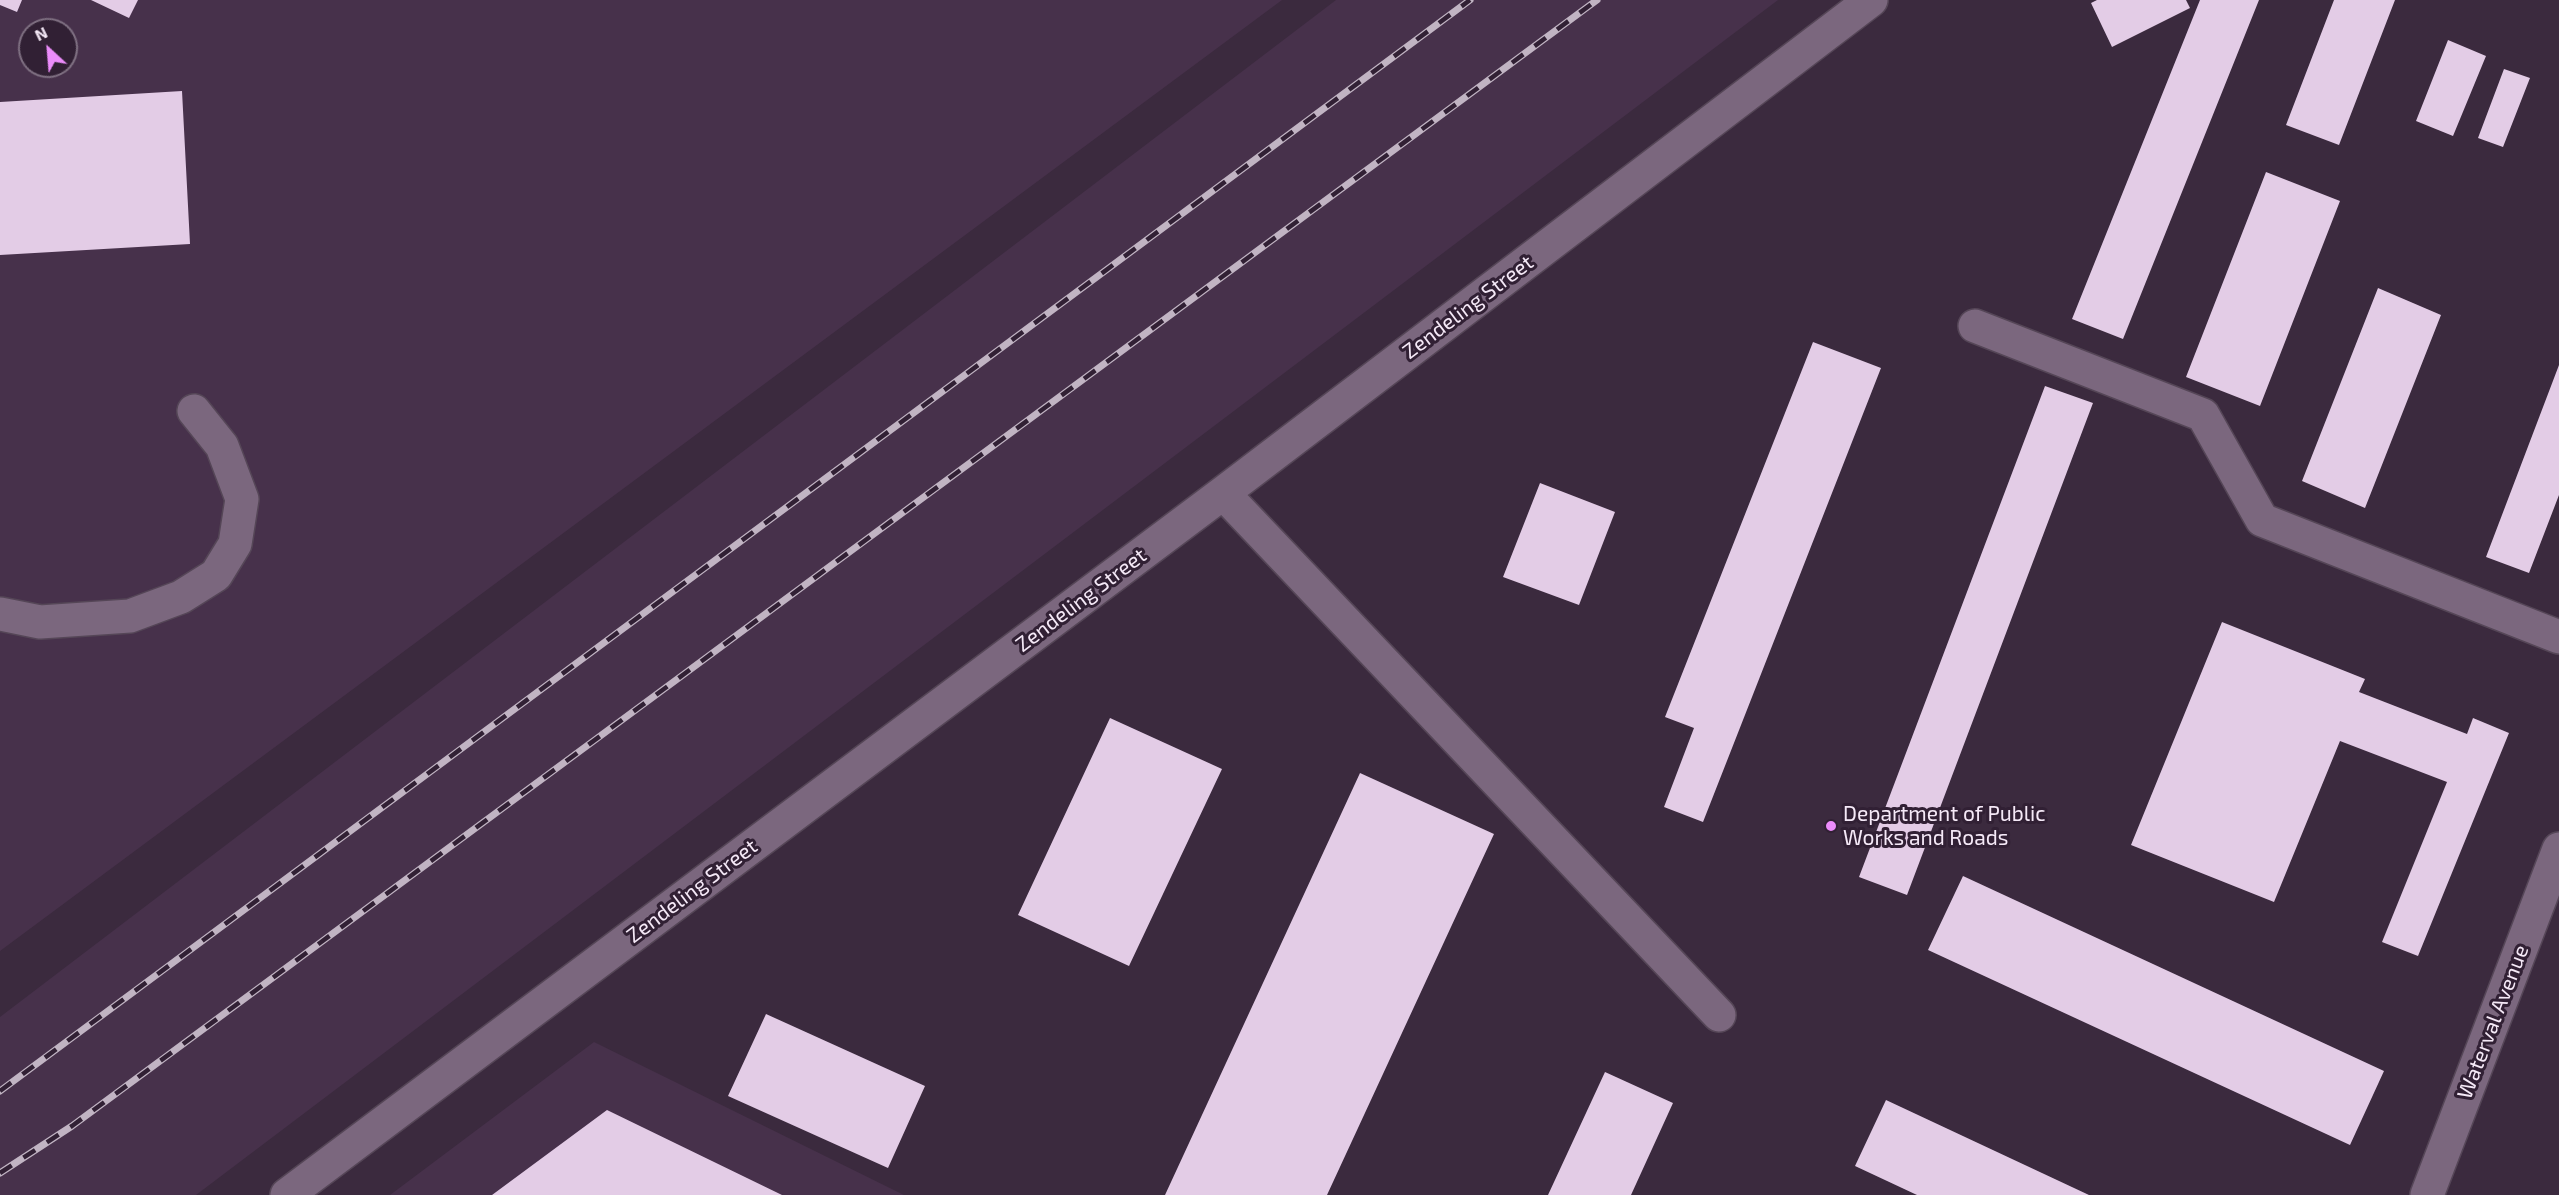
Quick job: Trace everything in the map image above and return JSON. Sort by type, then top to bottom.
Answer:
[{"type":"street","name":"Zendeling Street","points":[[287,1195],[1224,493],[1871,0]]},
{"type":"street","points":[[1975,326],[2203,415],[2262,520],[2559,637]]},
{"type":"street","points":[[0,614],[40,622],[130,616],[182,597],[216,575],[235,544],[242,499],[222,446],[194,411]]},
{"type":"street","points":[[1224,493],[1719,1015]]},
{"type":"street","name":"Waterval Avenue","points":[[2427,1195],[2559,849]]},
{"type":"shaded area","points":[[0,0],[1282,0],[0,951]]},
{"type":"shaded area","points":[[1336,0],[1778,0],[196,1195],[0,1195],[0,1017]]},
{"type":"shaded area","points":[[594,1042],[904,1195],[390,1195]]},
{"type":"building","points":[[0,0],[22,0],[17,12],[0,5]]},
{"type":"building","points":[[91,0],[138,0],[129,18]]},
{"type":"building","points":[[2097,0],[2186,0],[2190,8],[2112,47],[2091,3]]},
{"type":"building","points":[[2200,0],[2259,0],[2123,339],[2072,319]]},
{"type":"building","points":[[2334,0],[2395,0],[2339,145],[2286,125]]},
{"type":"building","points":[[2448,40],[2486,56],[2453,136],[2416,121]]},
{"type":"building","points":[[2504,69],[2530,78],[2503,147],[2478,138]]},
{"type":"building","points":[[182,91],[190,244],[0,255],[0,102]]},
{"type":"building","points":[[2266,172],[2340,201],[2260,406],[2186,377]]},
{"type":"building","points":[[2378,288],[2441,315],[2365,508],[2302,481]]},
{"type":"building","points":[[1813,342],[1881,368],[1703,822],[1664,807],[1694,728],[1665,717]]},
{"type":"building","points":[[2559,365],[2559,495],[2529,573],[2486,557]]},
{"type":"building","points":[[2045,386],[2093,403],[1907,895],[1859,877]]},
{"type":"building","points":[[1540,483],[1615,512],[1579,605],[1503,577]]},
{"type":"building","points":[[2222,622],[2365,679],[2359,692],[2467,734],[2473,718],[2509,733],[2418,956],[2382,942],[2447,782],[2340,741],[2274,902],[2131,845]]},
{"type":"building","points":[[1110,718],[1222,769],[1129,966],[1018,915]]},
{"type":"building","points":[[1360,773],[1494,834],[1327,1195],[1165,1195]]},
{"type":"building","points":[[1963,876],[2384,1071],[2350,1145],[1928,950]]},
{"type":"building","points":[[766,1014],[925,1086],[888,1168],[728,1096]]},
{"type":"building","points":[[1605,1072],[1673,1103],[1631,1195],[1548,1195]]},
{"type":"building","points":[[1886,1100],[2089,1195],[1917,1195],[1855,1166]]},
{"type":"building","points":[[607,1110],[782,1195],[492,1195]]},
{"type":"railway","points":[[0,1091],[1470,0]]},
{"type":"railway","points":[[0,1173],[72,1126],[1597,0]]},
{"type":"place","name":"Department of Public Works and Roads","points":[[1831,826]]}]
